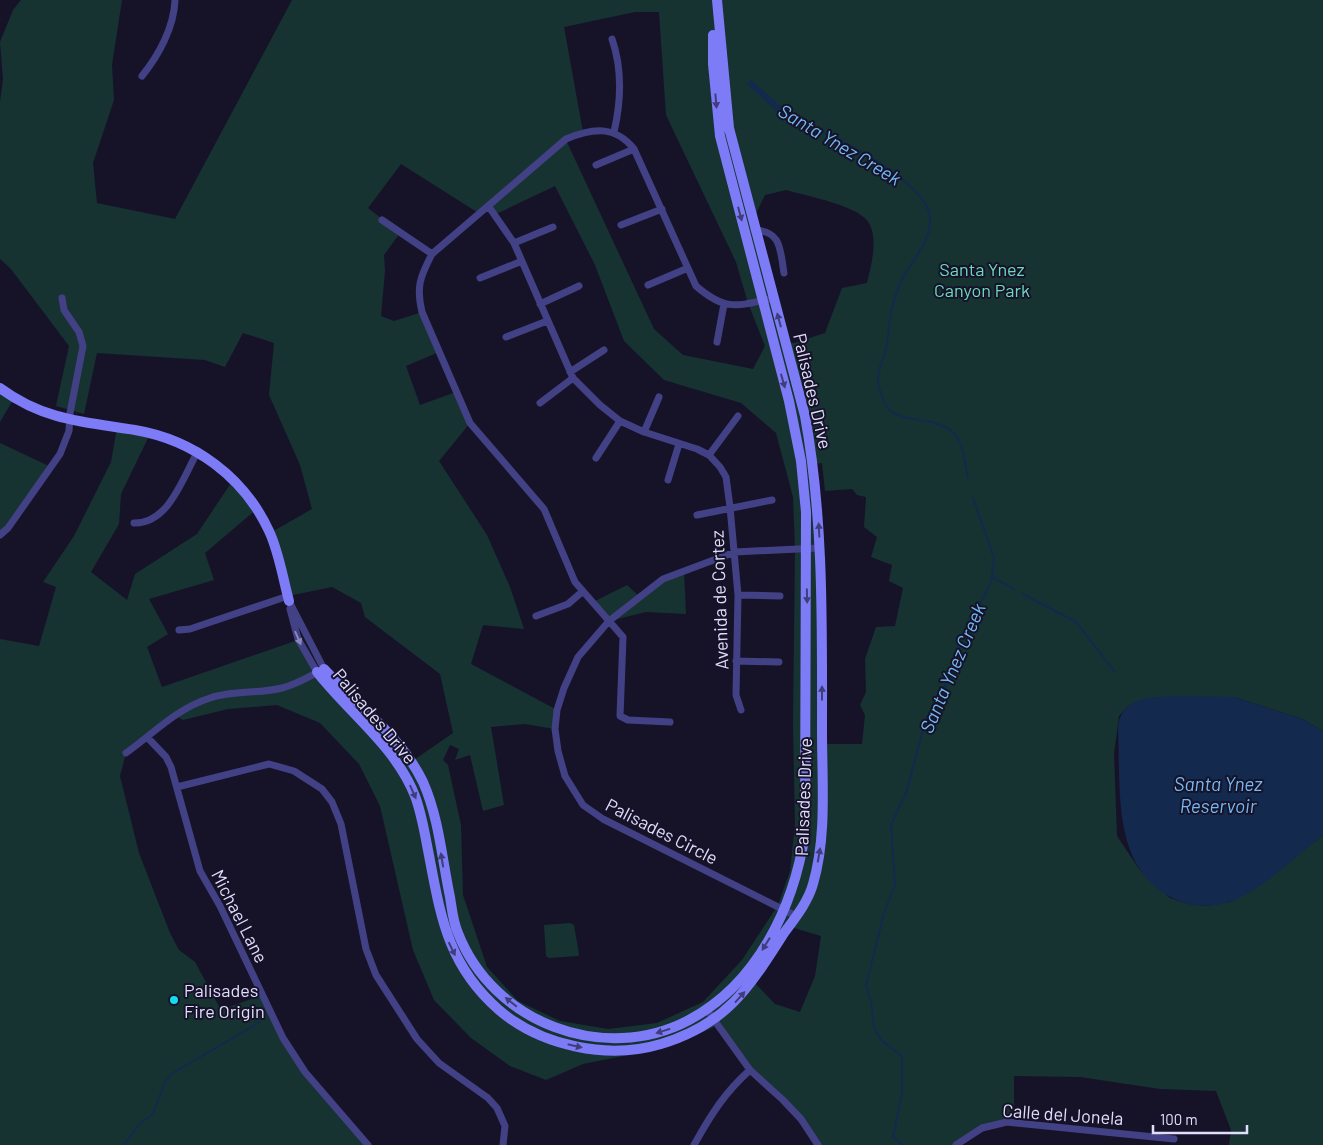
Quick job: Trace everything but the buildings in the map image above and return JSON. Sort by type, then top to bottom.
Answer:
[{"type":"street","points":[[142,76],[154,61],[174,16],[175,0]]},
{"type":"street","name":"Palisades Drive","points":[[0,388],[34,409],[70,421],[136,430],[178,442],[198,451],[226,473],[257,509],[270,533],[298,639],[321,671],[382,744],[407,778],[420,812],[442,922],[450,943],[476,986],[498,1009],[511,1020],[558,1042],[605,1051],[635,1050],[662,1044],[688,1034],[714,1019],[740,998],[774,952],[812,888],[820,850],[822,676],[819,548],[813,460],[805,416],[729,128],[715,0]]},
{"type":"street","name":"Palisades Drive","points":[[321,671],[403,750],[422,781],[434,814],[457,932],[479,970],[498,992],[539,1022],[590,1038],[614,1039],[648,1035],[675,1027],[707,1010],[743,976],[768,942],[797,876],[805,833],[806,512],[801,461],[789,401],[720,136],[713,64],[715,0]]},
{"type":"street","points":[[612,39],[617,54],[620,107],[614,132]]},
{"type":"street","points":[[670,722],[628,720],[620,716],[623,636],[575,582],[544,509],[470,423],[422,312],[418,294],[420,277],[432,254],[566,140],[583,132],[614,132],[627,139],[634,149],[696,286],[711,299],[737,306],[774,298]]},
{"type":"street","points":[[596,165],[634,149]]},
{"type":"street","points":[[489,207],[514,243],[572,375],[600,406],[620,421],[644,432],[710,455],[738,416]]},
{"type":"street","points":[[621,225],[662,209]]},
{"type":"street","points":[[382,220],[432,254]]},
{"type":"street","points":[[514,243],[553,227]]},
{"type":"street","points":[[745,233],[756,230],[774,235],[778,241],[784,272]]},
{"type":"street","points":[[480,278],[522,261]]},
{"type":"street","points":[[648,285],[688,268]]},
{"type":"street","points":[[540,304],[579,286]]},
{"type":"street","points":[[0,535],[8,528],[60,454],[69,431],[83,346],[79,332],[64,310],[62,298]]},
{"type":"street","points":[[717,342],[724,304]]},
{"type":"street","points":[[506,337],[547,321]]},
{"type":"street","points":[[540,402],[604,350]]},
{"type":"street","points":[[644,432],[659,397]]},
{"type":"street","points":[[596,458],[620,421]]},
{"type":"street","points":[[668,480],[678,444]]},
{"type":"street","points":[[134,523],[151,521],[167,506],[198,451]]},
{"type":"street","name":"Avenida de Cortez","points":[[710,455],[726,477],[730,507],[738,595],[736,695],[741,710]]},
{"type":"street","points":[[801,461],[813,460]]},
{"type":"street","points":[[697,515],[772,500]]},
{"type":"street","name":"Palisades Circle","points":[[796,916],[603,819],[583,805],[566,776],[558,751],[555,729],[557,710],[564,688],[578,657],[609,621],[662,579],[735,552],[819,548]]},
{"type":"street","points":[[536,616],[568,604],[583,591]]},
{"type":"street","points":[[738,595],[780,596]]},
{"type":"street","points":[[180,630],[190,629],[288,599]]},
{"type":"street","points":[[736,661],[779,662]]},
{"type":"street","points":[[126,753],[174,714],[210,698],[226,693],[281,688],[308,679],[321,671]]},
{"type":"street","name":"Michael Lane","points":[[147,737],[166,757],[177,787],[200,871],[220,906],[283,1038],[305,1072],[368,1145]]},
{"type":"street","points":[[177,787],[269,764],[294,771],[322,789],[332,802],[341,824],[366,949],[376,975],[417,1039],[439,1063],[488,1098],[497,1108],[505,1126],[503,1145]]},
{"type":"street","points":[[707,1010],[750,1070],[784,1100],[801,1119],[818,1145]]},
{"type":"street","points":[[694,1145],[712,1112],[726,1093],[750,1070]]},
{"type":"street","name":"Calle del Jonela","points":[[956,1145],[982,1128],[1007,1122],[1174,1140]]},
{"type":"green space","name":"Santa Ynez Canyon Park","points":[[21,0],[122,0],[112,65],[114,100],[93,163],[97,203],[175,219],[292,0],[1323,0],[1323,731],[1302,719],[1234,697],[1128,706],[1119,716],[1114,754],[1117,836],[1139,869],[1170,898],[1188,904],[1207,906],[1230,902],[1253,889],[1323,835],[1323,1145],[1229,1145],[1231,1130],[1216,1091],[1160,1089],[1080,1077],[1014,1076],[1014,1116],[1007,1117],[1007,1122],[994,1125],[959,1145],[817,1145],[752,1068],[719,1025],[668,1047],[583,1064],[546,1080],[510,1066],[471,1038],[434,1000],[413,950],[380,806],[359,764],[320,723],[277,705],[228,709],[183,720],[174,715],[126,753],[120,776],[139,853],[170,933],[179,950],[195,962],[221,1010],[262,995],[293,1056],[368,1145],[0,1145],[0,639],[39,646],[56,587],[43,582],[74,536],[111,462],[117,428],[150,434],[121,494],[119,524],[91,572],[127,600],[135,574],[197,534],[233,480],[257,509],[205,553],[214,580],[149,599],[168,634],[147,647],[162,687],[298,640],[317,672],[324,669],[411,762],[453,733],[440,674],[365,617],[361,603],[332,587],[288,596],[270,533],[312,509],[300,465],[269,395],[274,343],[243,333],[225,367],[205,360],[97,353],[84,414],[56,406],[69,346],[11,269],[0,259],[0,102],[3,79],[0,42],[13,10]],"holes":[[[635,12],[659,12],[666,115],[736,262],[748,303],[765,346],[753,369],[683,355],[654,329],[566,140],[583,132],[564,27]],[[401,164],[480,214],[489,207],[494,215],[555,186],[595,265],[624,341],[664,380],[741,403],[776,433],[793,497],[795,548],[793,724],[795,825],[790,871],[778,905],[742,960],[703,1002],[657,1023],[608,1029],[560,1021],[518,1001],[487,967],[463,895],[461,825],[448,765],[443,760],[450,745],[459,749],[455,760],[470,755],[483,811],[504,805],[491,727],[525,724],[555,729],[557,710],[471,664],[483,625],[524,629],[510,587],[487,535],[439,461],[470,423],[456,392],[420,405],[406,366],[439,352],[422,312],[394,321],[381,316],[385,271],[384,255],[400,233],[368,208]],[[786,190],[846,207],[865,218],[872,232],[874,247],[867,283],[842,288],[825,333],[794,343],[785,343],[753,220],[765,195]],[[822,463],[825,491],[852,489],[857,495],[866,497],[864,527],[877,537],[871,557],[892,565],[889,581],[903,588],[895,626],[876,627],[865,659],[866,692],[860,705],[865,715],[862,744],[819,744],[819,534],[814,464]],[[791,927],[821,936],[815,976],[800,1012],[775,1004],[754,982]]]},
{"type":"green space","points":[[0,388],[14,398],[0,422]]},
{"type":"green space","points":[[0,443],[51,467],[0,535]]},
{"type":"green space","points":[[684,571],[686,614],[646,612],[609,621],[593,602],[627,585],[640,597],[663,579]]},
{"type":"green space","points":[[570,923],[574,925],[578,956],[549,958],[546,956],[544,925]]},
{"type":"water","points":[[751,80],[786,111],[782,116],[747,84]]},
{"type":"water","name":"Santa Ynez Reservoir","points":[[1179,696],[1234,697],[1302,719],[1323,731],[1323,835],[1263,884],[1241,897],[1227,903],[1212,906],[1182,902],[1159,890],[1142,873],[1131,852],[1124,828],[1119,777],[1118,727],[1121,716],[1132,703],[1140,700]]},
{"type":"waterway","name":"Santa Ynez Creek","points":[[783,113],[801,124],[834,137],[875,160],[905,182],[918,194],[926,206],[930,218],[930,227],[919,253],[903,278],[896,294],[878,383],[886,405],[895,414],[941,425],[957,437],[963,451],[968,478]]},
{"type":"waterway","name":"Santa Ynez Creek","points":[[903,1145],[893,1137],[902,1094],[902,1056],[882,1041],[874,1028],[871,1001],[866,986],[884,913],[895,885],[891,825],[907,790],[926,718],[941,697],[967,628],[990,585],[992,577],[994,558],[973,498]]},
{"type":"waterway","points":[[992,577],[1014,589]]},
{"type":"waterway","points":[[1023,594],[1076,622],[1115,672]]},
{"type":"waterway","points":[[124,1145],[139,1124],[153,1114],[165,1082],[171,1074],[260,1022]]},
{"type":"place","name":"Palisades Fire Origin","points":[[174,1000]]}]
